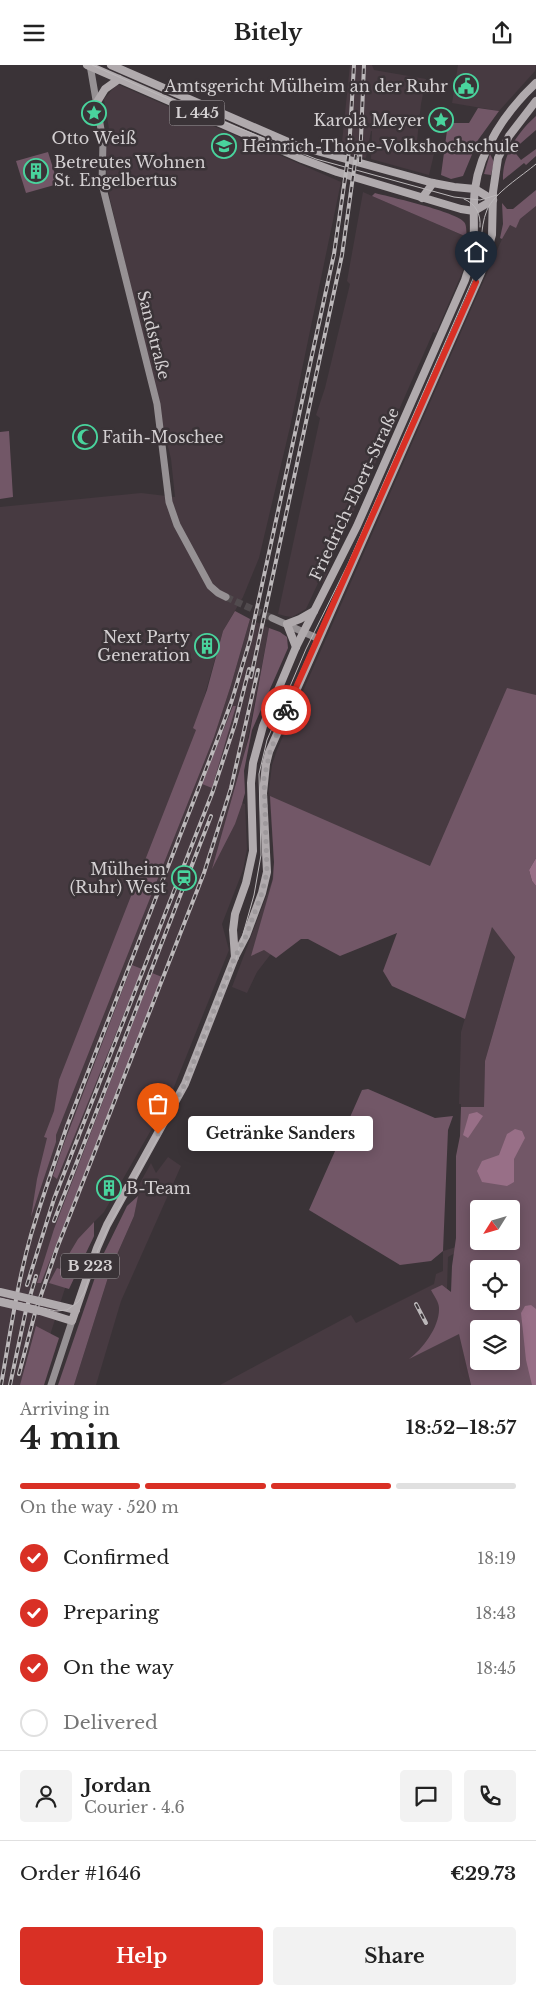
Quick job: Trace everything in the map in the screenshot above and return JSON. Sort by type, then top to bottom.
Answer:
[{"type":"main road","name":"L 445","points":[[111,65],[294,145],[433,183],[475,189],[493,200]]},
{"type":"main road","name":"L 445","points":[[89,66],[302,159],[337,172],[422,198],[474,211]]},
{"type":"main road","points":[[97,102],[106,89],[119,79]]},
{"type":"main road","name":"Friedrich-Ebert-Straße","points":[[235,957],[233,930],[236,907],[246,883],[253,851],[251,783],[258,743],[296,647],[357,526],[465,280],[472,259],[475,189],[484,155],[494,136],[516,104],[536,83]]},
{"type":"main road","name":"Friedrich-Ebert-Straße","points":[[74,1316],[97,1248],[111,1218],[181,1093],[262,893],[267,872],[263,793],[266,764],[283,718],[481,273],[492,235],[495,170],[503,147],[525,113],[536,101]]},
{"type":"main road","points":[[422,198],[433,183]]},
{"type":"main road","points":[[474,211],[493,200]]},
{"type":"main road","points":[[296,647],[287,624],[314,611]]},
{"type":"main road","points":[[0,1292],[43,1302],[74,1316]]},
{"type":"main road","points":[[0,1302],[74,1316]]},
{"type":"street","name":"Sandstraße","points":[[89,66],[103,141],[102,184],[157,404],[169,502],[177,525],[210,586],[226,597]]},
{"type":"street","points":[[272,618],[319,639]]},
{"type":"street","points":[[51,1385],[74,1316]]},
{"type":"shaded area","points":[[350,65],[372,65],[374,70],[426,79],[416,150],[434,154],[429,175],[371,159],[372,131],[366,158],[341,152]]},
{"type":"shaded area","points":[[458,65],[536,65],[535,71],[499,111],[452,103]]},
{"type":"shaded area","points":[[117,84],[341,182],[290,427],[259,558],[243,597],[223,631],[201,708],[214,736],[250,619],[269,628],[243,763],[245,793],[242,803],[245,804],[247,849],[243,870],[222,924],[229,950],[170,1097],[104,1212],[94,1222],[92,1241],[68,1279],[34,1385],[0,1385],[0,507],[141,493],[175,497],[171,459],[110,199],[104,153],[109,129],[104,99]]},
{"type":"shaded area","points":[[478,108],[499,111],[478,140],[463,176],[451,179],[441,175],[448,123],[469,123]]},
{"type":"shaded area","points":[[536,116],[536,130],[513,150],[521,160],[536,149],[536,156],[503,180],[505,162],[512,145],[523,129]]},
{"type":"shaded area","points":[[48,152],[58,184],[26,193],[16,161]]},
{"type":"shaded area","points":[[490,154],[494,162],[491,175],[484,174]]},
{"type":"shaded area","points":[[536,190],[536,206],[520,219],[516,228],[510,225],[502,239],[500,238],[503,224],[502,203],[507,209],[513,209]]},
{"type":"shaded area","points":[[363,192],[467,237],[464,268],[436,333],[433,332],[360,498],[327,565],[330,567],[323,583],[319,581],[306,609],[292,617],[285,616],[278,614],[320,418],[316,415],[325,388],[350,284],[347,281]]},
{"type":"shaded area","points":[[375,193],[437,209],[459,218],[465,223],[467,237],[372,196]]},
{"type":"shaded area","points":[[536,206],[536,769],[471,852],[277,946],[257,972],[247,993],[232,987],[272,881],[274,863],[269,789],[272,765],[277,750],[502,239],[510,225],[516,227],[520,219]]},
{"type":"shaded area","points":[[9,431],[13,497],[0,499],[0,432]]},
{"type":"shaded area","points":[[235,611],[250,619],[214,737],[56,1135],[56,1142],[31,1217],[37,1179],[47,1138],[44,1137],[54,1111],[59,1080],[196,730],[193,728],[207,690],[223,631]]},
{"type":"shaded area","points":[[269,628],[287,637],[288,648],[252,730],[244,771],[245,793],[242,804],[235,824],[212,869],[249,737]]},
{"type":"shaded area","points":[[507,688],[536,695],[536,858],[529,870],[532,881],[536,886],[536,1385],[471,1385],[459,1334],[409,1359],[430,1337],[437,1322],[439,1306],[431,1290],[442,1285],[451,1292],[456,1238],[456,1156],[460,1136],[461,1107],[484,1107],[485,1061],[515,957],[492,927],[465,1019],[392,986],[383,971],[397,933],[340,956],[308,939],[301,939],[276,958],[264,950],[251,956],[273,879],[274,862],[270,796],[430,866]]},
{"type":"shaded area","points":[[233,706],[236,706],[212,788],[202,784]]},
{"type":"shaded area","points":[[536,858],[536,886],[532,881],[529,870]]},
{"type":"shaded area","points":[[492,926],[515,957],[485,1061],[484,1108],[461,1107],[461,1104],[459,1104],[461,1032]]},
{"type":"shaded area","points":[[132,965],[142,969],[57,1179],[53,1176],[63,1146]]},
{"type":"shaded area","points":[[152,973],[162,977],[41,1283],[37,1283],[54,1229]]},
{"type":"shaded area","points":[[368,1089],[435,1118],[453,1116],[448,1130],[443,1251],[431,1261],[400,1265],[309,1210],[362,1090]]},
{"type":"shaded area","points":[[477,1112],[483,1116],[468,1138],[463,1135],[469,1114]]},
{"type":"shaded area","points":[[515,1129],[522,1131],[525,1138],[514,1159],[514,1182],[507,1186],[482,1182],[477,1171],[482,1161],[499,1155],[507,1134]]},
{"type":"shaded area","points":[[168,1157],[181,1166],[121,1301],[96,1385],[74,1385],[111,1268],[134,1216],[140,1183],[151,1163],[156,1173]]},
{"type":"shaded area","points":[[138,1196],[134,1216],[111,1268],[74,1385],[58,1385],[102,1257],[127,1206]]},
{"type":"shaded area","points":[[94,1222],[94,1236],[69,1289],[49,1283],[57,1268],[60,1269],[78,1239]]},
{"type":"shaded area","points":[[456,1247],[455,1253],[448,1257],[447,1289],[451,1292],[471,1385],[220,1385],[351,1315],[356,1323],[434,1284],[436,1274],[443,1271],[443,1251]]},
{"type":"shaded area","points":[[531,1305],[536,1309],[536,1385],[532,1385],[526,1360],[521,1313],[525,1306]]},
{"type":"shaded area","points":[[36,1326],[59,1338],[44,1385],[20,1385]]},
{"type":"tunnel","points":[[226,597],[272,618]]},
{"type":"tram line","points":[[92,65],[182,105],[316,159],[454,197],[480,200],[497,195]]},
{"type":"tram line","points":[[0,1298],[56,1311],[67,1310],[78,1302],[84,1293],[98,1250],[109,1226],[179,1100],[236,959],[254,895],[261,855],[259,774],[267,740],[306,649],[348,564],[476,272],[487,210],[502,191],[536,164]]},
{"type":"tram line","points":[[464,199],[477,210],[480,218],[480,227]]},
{"type":"railway","points":[[1,1385],[22,1272],[44,1194],[67,1126],[215,746],[232,700],[250,640],[334,254],[349,151],[354,65]]},
{"type":"railway","points":[[360,162],[364,65]]},
{"type":"railway","points":[[251,677],[342,255],[356,155]]},
{"type":"railway","points":[[27,1285],[54,1199],[213,791],[235,724],[249,669]]},
{"type":"railway","points":[[19,1374],[35,1313],[57,1248],[204,873],[231,788],[258,670]]},
{"type":"railway","points":[[54,1221],[211,816]]},
{"type":"railway","points":[[10,1385],[26,1310],[36,1276]]},
{"type":"railway","points":[[416,1304],[426,1323]]},
{"type":"way so far","points":[[158,1134],[185,1084],[235,957],[246,936],[266,881],[267,853],[263,793],[264,778],[266,764],[286,710]]},
{"type":"place","name":"Amtsgericht Mülheim an der Ruhr","points":[[466,86]]},
{"type":"place","name":"Otto Weiß","points":[[94,113]]},
{"type":"place","name":"Karola Meyer","points":[[441,120]]},
{"type":"place","name":"Heinrich-Thöne-Volkshochschule","points":[[224,146]]},
{"type":"place","name":"Betreutes Wohnen St. Engelbertus","points":[[36,171]]},
{"type":"place","name":"Fatih-Moschee","points":[[85,437]]},
{"type":"place","name":"Next Party Generation","points":[[207,646]]},
{"type":"place","name":"Mülheim (Ruhr) West","points":[[184,878]]},
{"type":"place","name":"Getränke Sanders","points":[[158,1134]]},
{"type":"place","name":"B-Team","points":[[109,1188]]},
{"type":"route","points":[[286,710],[340,593],[476,282]]}]
